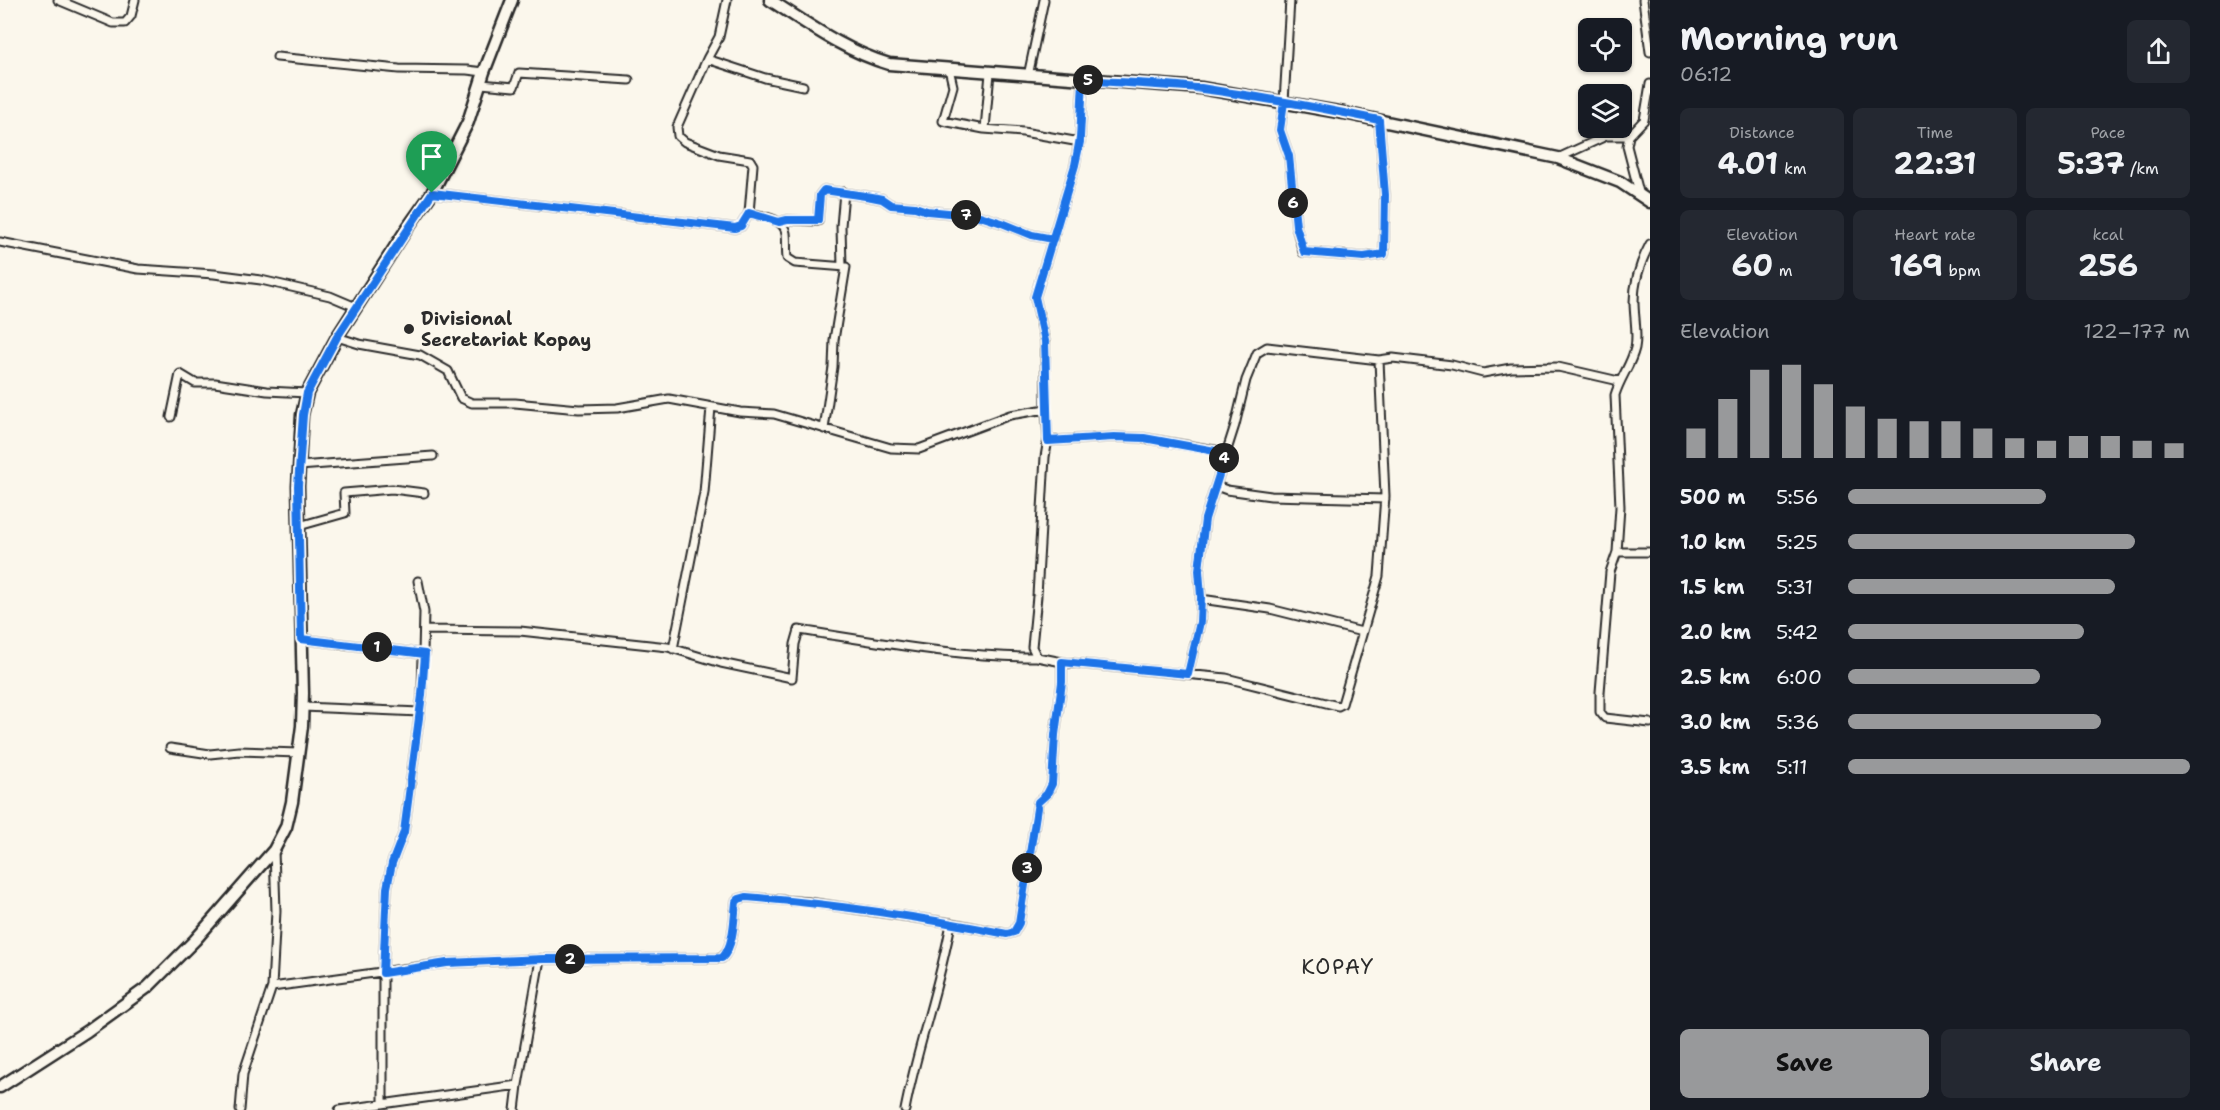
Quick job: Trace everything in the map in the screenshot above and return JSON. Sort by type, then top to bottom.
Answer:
[{"type":"main road","points":[[0,1088],[87,1031],[148,987],[195,940],[274,850],[286,827],[292,802],[303,706],[299,466],[307,393],[337,337],[432,193],[468,122],[484,72],[512,0]]},
{"type":"main road","points":[[770,0],[782,3],[867,58],[889,64],[1201,88],[1284,102],[1558,158],[1620,182],[1645,199]]},
{"type":"street","points":[[58,0],[112,23],[125,23],[131,16],[135,0]]},
{"type":"street","points":[[432,193],[735,228],[741,226],[749,213],[753,165],[750,160],[718,155],[685,142],[678,136],[677,127],[719,37],[727,0]]},
{"type":"street","points":[[1028,76],[1044,0]]},
{"type":"street","points":[[1290,0],[1281,137],[1289,156],[1296,226],[1304,252],[1364,257],[1384,254],[1385,195],[1379,120]]},
{"type":"street","points":[[1643,0],[1650,50]]},
{"type":"street","points":[[277,57],[399,69],[484,72]]},
{"type":"street","points":[[707,59],[765,78],[803,86]]},
{"type":"street","points":[[949,69],[953,86],[943,121],[1080,142]]},
{"type":"street","points":[[481,84],[514,87],[519,73],[629,80]]},
{"type":"street","points":[[985,129],[990,73]]},
{"type":"street","points":[[1037,657],[1032,647],[1048,441],[1045,341],[1035,297],[1075,165],[1080,142],[1083,80]]},
{"type":"street","points":[[1632,133],[1644,120],[1650,84]]},
{"type":"street","points":[[1558,158],[1602,138]]},
{"type":"street","points":[[1629,138],[1628,146],[1645,199]]},
{"type":"street","points":[[749,213],[779,222],[818,220],[820,195],[824,190],[882,199],[891,205],[980,216],[1032,235],[1053,239]]},
{"type":"street","points":[[842,267],[841,226],[844,192]]},
{"type":"street","points":[[779,222],[786,230],[787,258],[795,263],[846,267],[834,340],[833,367],[824,429]]},
{"type":"street","points":[[0,242],[138,269],[261,280],[330,296],[356,307]]},
{"type":"street","points":[[1650,244],[1639,270],[1634,299],[1635,346],[1630,364],[1619,381],[1615,395],[1620,507],[1617,552],[1610,572],[1599,692],[1600,712],[1605,718],[1650,723]]},
{"type":"street","points":[[337,337],[359,344],[420,355],[448,371],[461,398],[472,403],[515,403],[589,409],[617,408],[669,399],[740,412],[774,414],[891,448],[919,449],[1010,415],[1046,409]]},
{"type":"street","points":[[1188,674],[1200,622],[1199,570],[1205,519],[1235,425],[1246,380],[1257,353],[1267,347],[1379,360],[1393,358],[1452,365],[1484,373],[1511,368],[1558,367],[1619,381]]},
{"type":"street","points":[[424,630],[520,631],[673,649],[721,663],[792,678],[795,644],[799,630],[934,651],[993,657],[1037,657],[1062,662],[1226,678],[1338,706],[1342,704],[1379,576],[1385,500],[1379,360]]},
{"type":"street","points":[[171,417],[180,374],[195,383],[307,393]]},
{"type":"street","points":[[673,649],[704,493],[711,407]]},
{"type":"street","points":[[1048,441],[1114,437],[1144,438],[1226,453]]},
{"type":"street","points":[[299,466],[433,456]]},
{"type":"street","points":[[1216,486],[1227,490],[1271,496],[1385,500]]},
{"type":"street","points":[[299,526],[345,513],[344,493],[392,489],[424,493]]},
{"type":"street","points":[[1617,552],[1650,552]]},
{"type":"street","points":[[383,1104],[383,973],[387,888],[392,863],[404,832],[420,712],[425,654],[424,612],[418,581]]},
{"type":"street","points":[[1201,599],[1270,609],[1362,632]]},
{"type":"street","points":[[301,639],[425,654]]},
{"type":"street","points":[[272,987],[447,963],[540,959],[722,958],[726,953],[731,934],[736,902],[746,897],[808,902],[951,923],[1007,934],[1014,932],[1019,923],[1038,802],[1047,794],[1052,784],[1062,662]]},
{"type":"street","points":[[303,706],[420,712]]},
{"type":"street","points":[[170,748],[210,754],[298,753]]},
{"type":"street","points":[[240,1110],[243,1074],[272,987],[276,911],[274,850]]},
{"type":"street","points":[[904,1110],[911,1076],[945,958],[951,923]]},
{"type":"street","points":[[515,1110],[540,959]]},
{"type":"street","points":[[339,1110],[518,1085]]},
{"type":"place","name":"Divisional Secretariat Kopay","points":[[409,329]]},
{"type":"district","name":"KOPAY","points":[[1338,967]]},
{"type":"route","points":[[432,193],[337,337],[307,393],[303,415],[298,486],[301,639],[425,654],[422,695],[404,832],[392,863],[387,888],[383,973],[447,963],[543,959],[722,958],[726,953],[731,934],[736,902],[746,897],[808,902],[951,923],[1007,934],[1014,932],[1019,923],[1038,802],[1047,794],[1052,784],[1062,662],[1188,674],[1200,622],[1199,570],[1205,519],[1226,453],[1144,438],[1114,437],[1048,441],[1045,341],[1035,297],[1053,239],[1075,165],[1080,138],[1083,80],[1201,88],[1344,112],[1379,120],[1385,195],[1384,254],[1364,257],[1304,252],[1296,226],[1289,156],[1280,130],[1284,102],[1201,88],[1142,84],[1083,80],[1080,142],[1075,165],[1053,239],[1032,235],[980,216],[927,211],[915,207],[891,205],[882,199],[824,190],[820,195],[818,220],[779,222],[749,213],[741,226],[735,228],[432,193]]}]
